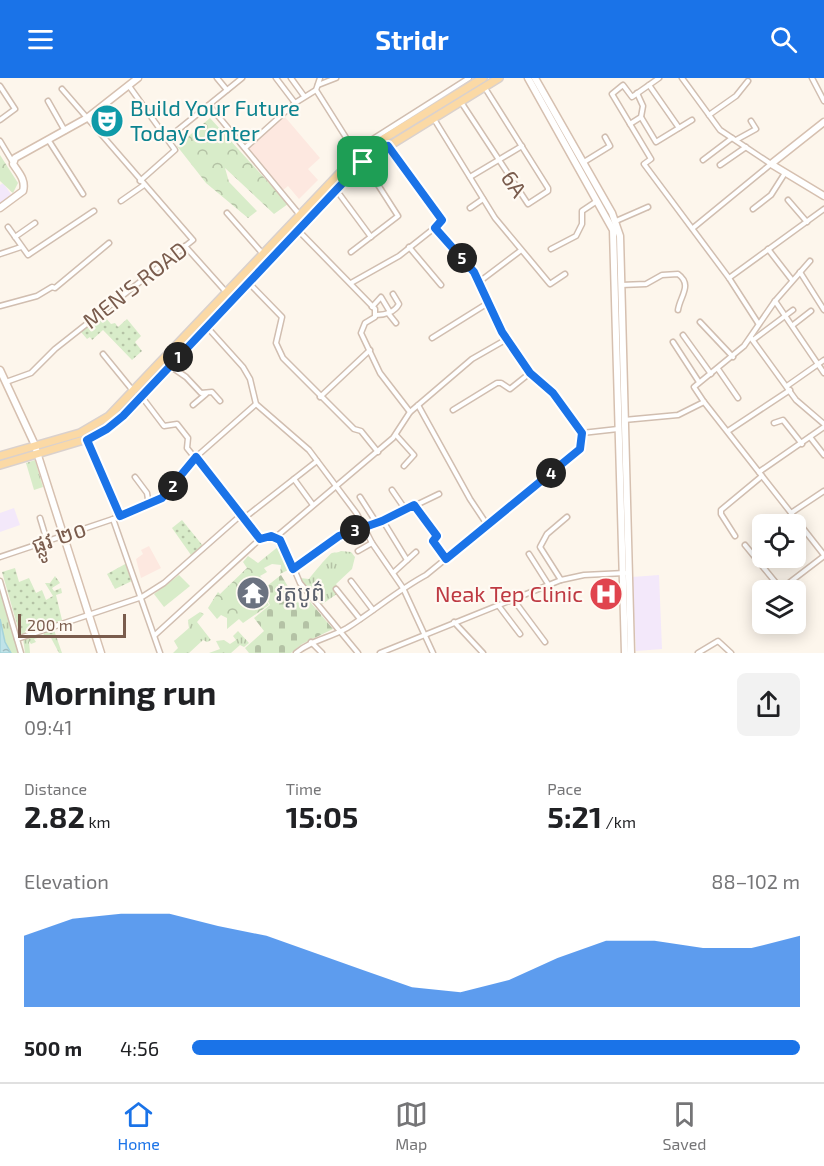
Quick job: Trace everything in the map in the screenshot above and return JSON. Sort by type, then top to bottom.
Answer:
[{"type":"main road","points":[[0,208],[23,191],[24,182],[12,161],[87,118],[138,78]]},
{"type":"main road","points":[[0,465],[87,440],[115,423],[249,282],[296,227],[300,215],[356,153],[483,78]]},
{"type":"main road","points":[[0,456],[96,426],[134,393],[263,255],[306,221],[363,162],[499,78]]},
{"type":"main road","points":[[528,78],[610,222],[614,238],[622,420],[626,573],[625,653]]},
{"type":"main road","points":[[535,78],[616,221],[620,236],[622,420],[619,429],[631,653]]},
{"type":"main road","points":[[824,122],[771,164],[824,196]]},
{"type":"main road","points":[[0,370],[38,454],[101,653]]},
{"type":"street","points":[[217,78],[227,90]]},
{"type":"street","points":[[168,138],[242,78]]},
{"type":"street","points":[[276,78],[295,103]]},
{"type":"street","points":[[291,78],[304,96]]},
{"type":"street","points":[[320,78],[317,87],[356,153],[398,216],[351,252]]},
{"type":"street","points":[[245,148],[304,96],[336,78]]},
{"type":"street","points":[[356,153],[469,78]]},
{"type":"street","points":[[659,78],[632,97],[623,85],[612,94],[651,159],[644,164],[729,278],[758,323]]},
{"type":"street","points":[[682,78],[720,130],[771,164],[693,228]]},
{"type":"street","points":[[812,78],[824,101]]},
{"type":"street","points":[[709,115],[736,96],[748,81]]},
{"type":"street","points":[[649,85],[679,128]]},
{"type":"street","points":[[0,86],[15,109],[0,120]]},
{"type":"street","points":[[121,201],[175,151],[168,138],[128,86]]},
{"type":"street","name":"6A","points":[[461,101],[528,204],[548,190],[485,87]]},
{"type":"street","name":"MEN'S ROAD","points":[[6,382],[32,373],[55,349],[193,240],[63,89]]},
{"type":"street","points":[[637,93],[643,106],[641,117],[656,142],[692,120]]},
{"type":"street","points":[[48,101],[65,131]]},
{"type":"street","points":[[209,105],[306,221]]},
{"type":"street","points":[[630,124],[641,117]]},
{"type":"street","name":"6A","points":[[434,118],[483,199],[520,251],[551,285],[565,274]]},
{"type":"street","points":[[703,160],[734,139],[756,129],[752,121]]},
{"type":"street","points":[[583,163],[610,146],[605,136]]},
{"type":"street","points":[[0,141],[12,161]]},
{"type":"street","points":[[49,141],[83,194]]},
{"type":"street","points":[[351,283],[409,247],[442,220],[388,146]]},
{"type":"street","name":"6A","points":[[470,177],[522,146]]},
{"type":"street","points":[[720,165],[746,147]]},
{"type":"street","points":[[753,209],[771,195],[785,172]]},
{"type":"street","points":[[340,195],[371,237]]},
{"type":"street","points":[[470,208],[483,199]]},
{"type":"street","points":[[551,249],[576,236],[582,224],[582,211],[598,200]]},
{"type":"street","points":[[788,200],[807,222]]},
{"type":"street","points":[[616,221],[648,207]]},
{"type":"street","points":[[729,278],[824,209]]},
{"type":"street","points":[[8,227],[26,255],[31,254],[94,211]]},
{"type":"street","points":[[228,213],[263,255]]},
{"type":"street","points":[[15,237],[36,223]]},
{"type":"street","points":[[296,227],[351,283],[376,315]]},
{"type":"street","points":[[296,653],[311,642],[339,632],[426,575],[580,449],[582,433],[553,393],[530,373],[507,339],[468,264],[435,228]]},
{"type":"street","points":[[0,306],[37,296],[55,288],[109,243]]},
{"type":"street","points":[[185,246],[227,293]]},
{"type":"street","points":[[0,254],[21,247]]},
{"type":"street","points":[[409,247],[441,285]]},
{"type":"street","points":[[768,249],[792,280]]},
{"type":"street","points":[[479,282],[520,251]]},
{"type":"street","points":[[752,339],[758,323],[810,261]]},
{"type":"street","points":[[800,272],[824,310]]},
{"type":"street","points":[[621,285],[642,285],[662,275],[678,274],[685,280],[687,288],[678,310]]},
{"type":"street","points":[[249,282],[282,317],[276,340],[280,354],[320,397],[354,429],[361,431],[378,452]]},
{"type":"street","points":[[393,294],[399,304],[389,312],[376,315],[368,320],[362,329],[380,373],[410,412]]},
{"type":"street","points":[[372,307],[381,297],[396,323]]},
{"type":"street","points":[[775,301],[824,373]]},
{"type":"street","points":[[432,338],[488,303]]},
{"type":"street","points":[[745,545],[781,589],[824,555],[694,387],[752,339],[793,310]]},
{"type":"street","points":[[793,325],[811,311]]},
{"type":"street","points":[[700,322],[733,357]]},
{"type":"street","points":[[207,327],[243,367],[250,379],[256,404],[309,450],[364,526],[372,543],[403,588],[433,653]]},
{"type":"street","points":[[683,335],[711,374]]},
{"type":"street","points":[[276,537],[378,452],[396,435],[410,412],[472,358],[507,339]]},
{"type":"street","points":[[735,536],[721,514],[721,510],[761,474],[824,425],[803,407],[752,339]]},
{"type":"street","points":[[673,342],[699,382]]},
{"type":"street","points":[[320,397],[370,350]]},
{"type":"street","points":[[103,354],[134,393]]},
{"type":"street","points":[[728,431],[824,360]]},
{"type":"street","points":[[170,366],[186,377],[201,393],[206,394]]},
{"type":"street","points":[[718,369],[738,398]]},
{"type":"street","points":[[453,410],[500,382],[510,390],[530,373]]},
{"type":"street","points":[[193,405],[212,392],[220,401]]},
{"type":"street","points":[[142,397],[164,426],[177,424],[188,438],[187,448],[260,539]]},
{"type":"street","points":[[622,420],[678,415],[704,402]]},
{"type":"street","name":"ផ្លូវ ២០","points":[[0,557],[148,505],[167,493],[196,457],[256,404]]},
{"type":"street","points":[[418,405],[470,499],[488,526]]},
{"type":"street","points":[[774,423],[783,420],[802,444]]},
{"type":"street","points":[[582,433],[619,429]]},
{"type":"street","points":[[396,435],[414,455],[404,466]]},
{"type":"street","points":[[810,438],[824,455]]},
{"type":"street","points":[[87,440],[120,516]]},
{"type":"street","points":[[17,639],[142,597],[164,584],[242,517],[317,461]]},
{"type":"street","points":[[135,477],[147,493],[148,505]]},
{"type":"street","points":[[294,479],[313,505]]},
{"type":"street","points":[[392,490],[405,509]]},
{"type":"street","points":[[791,513],[824,491]]},
{"type":"street","points":[[293,569],[325,544],[364,526],[382,521],[439,494]]},
{"type":"street","points":[[360,497],[376,522]]},
{"type":"street","points":[[414,505],[437,536],[433,541],[446,559]]},
{"type":"street","points":[[561,580],[540,547],[547,534],[567,517]]},
{"type":"street","points":[[40,518],[47,541]]},
{"type":"street","points":[[113,519],[160,653]]},
{"type":"street","points":[[382,521],[407,560]]},
{"type":"street","points":[[155,635],[260,539],[267,536],[276,537],[283,543],[300,584],[358,653]]},
{"type":"street","points":[[358,551],[372,543]]},
{"type":"street","points":[[393,573],[416,552]]},
{"type":"street","points":[[529,554],[548,584]]},
{"type":"street","points":[[380,653],[548,584],[584,575],[626,573]]},
{"type":"street","points":[[0,581],[21,653]]},
{"type":"street","points":[[351,581],[373,610]]},
{"type":"street","points":[[336,589],[360,619]]},
{"type":"street","points":[[513,599],[545,642]]},
{"type":"street","points":[[498,605],[520,634]]},
{"type":"street","points":[[454,622],[483,653]]},
{"type":"street","points":[[698,653],[718,641],[731,653]]},
{"type":"street","points":[[311,642],[322,653]]},
{"type":"shaded area","points":[[285,117],[320,158],[308,169],[318,180],[299,199],[288,186],[282,191],[246,148]]},
{"type":"shaded area","points":[[3,183],[13,197],[0,206],[0,185]]},
{"type":"shaded area","points":[[14,508],[20,525],[0,532],[0,513]]},
{"type":"shaded area","points":[[149,546],[161,568],[141,578],[136,559],[143,554],[141,550]]},
{"type":"shaded area","points":[[659,575],[662,649],[636,651],[632,577]]},
{"type":"green space","points":[[210,118],[288,204],[274,214],[225,168],[229,182],[257,211],[248,218],[206,183],[177,146]]},
{"type":"green space","points":[[0,155],[18,183],[13,193],[0,181]]},
{"type":"green space","points":[[110,307],[116,313],[105,317],[111,324],[115,323],[118,327],[127,319],[141,336],[135,342],[142,351],[132,360],[103,330],[92,340],[90,337],[87,339],[81,332]]},
{"type":"green space","points":[[35,460],[43,487],[34,490],[26,463]]},
{"type":"green space","points":[[182,520],[203,546],[191,555],[172,528]]},
{"type":"green space","points":[[279,546],[283,549],[292,568],[280,574],[281,565],[272,564],[264,568],[267,572],[260,576],[266,583],[257,584],[269,605],[243,623],[239,619],[227,629],[227,618],[221,615],[217,619],[208,608],[218,592],[220,594],[247,568],[243,562],[248,556],[258,563]]},
{"type":"green space","points":[[351,552],[355,557],[352,569],[336,584],[341,591],[321,605],[300,578],[309,579],[332,553]]},
{"type":"green space","points":[[127,563],[134,580],[115,589],[107,574]]},
{"type":"green space","points":[[15,568],[19,582],[29,578],[36,593],[42,590],[46,600],[53,596],[45,583],[50,583],[55,576],[60,583],[52,588],[54,591],[61,588],[62,593],[56,595],[62,620],[20,635],[2,572]]},
{"type":"green space","points":[[179,575],[190,586],[164,607],[154,594]]},
{"type":"green space","points":[[281,575],[298,603],[306,597],[333,629],[302,644],[291,653],[249,653],[245,648],[264,631],[254,618],[270,605],[262,590]]},
{"type":"green space","points":[[0,591],[19,653],[11,653],[5,642],[0,619]]},
{"type":"green space","points":[[200,612],[204,614],[197,622],[211,640],[207,642],[203,640],[189,653],[173,653],[178,648],[174,641],[189,628],[188,620]]},
{"type":"green space","points":[[46,629],[54,630],[62,653],[59,653],[50,636],[43,636]]},
{"type":"green space","points":[[238,631],[249,643],[244,647],[240,645],[231,653],[209,653],[220,649],[216,641],[224,640],[230,644],[236,640],[233,636]]},
{"type":"green space","points":[[37,633],[41,637],[34,639],[36,642],[31,644],[29,641],[30,653],[25,653],[23,638]]},
{"type":"water","points":[[0,619],[5,642],[11,653],[0,653]]},
{"type":"place","name":"Build Your Future Today Center","points":[[107,121]]},
{"type":"place","name":"វត្តបូព៌","points":[[253,593]]},
{"type":"place","name":"Neak Tep Clinic","points":[[606,594]]},
{"type":"route","points":[[388,146],[442,220],[435,228],[477,276],[502,332],[530,373],[553,393],[574,419],[582,433],[580,449],[446,559],[433,541],[437,536],[414,505],[382,521],[339,536],[293,569],[283,543],[271,536],[260,539],[196,457],[162,498],[120,516],[87,440],[107,429],[130,409],[363,162],[388,146]]}]
